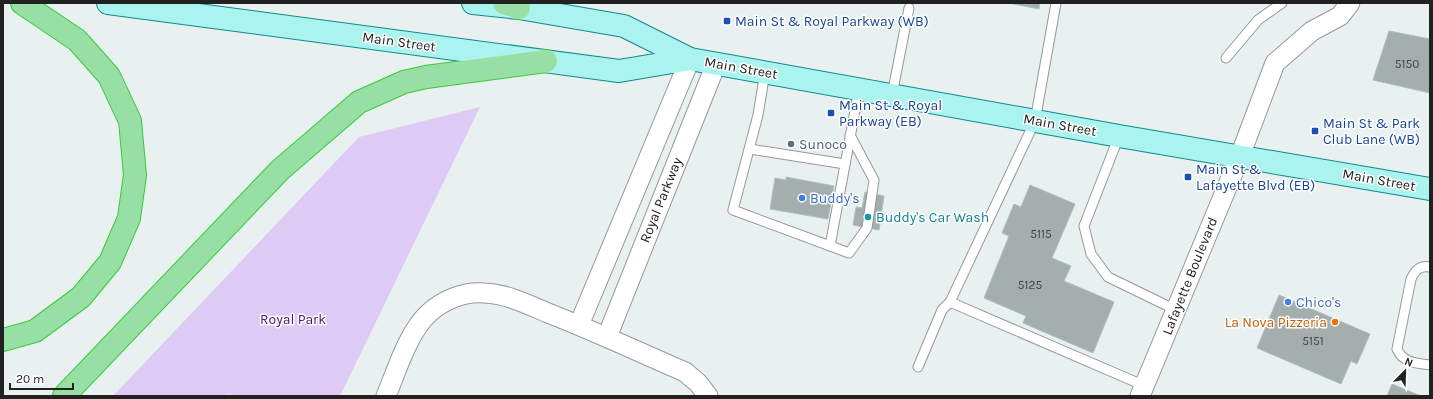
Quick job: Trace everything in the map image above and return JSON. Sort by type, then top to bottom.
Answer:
[{"type":"highway","points":[[3,340],[35,331],[81,297],[110,262],[129,218],[135,175],[130,121],[109,76],[77,40],[22,3]]},
{"type":"highway","points":[[64,396],[280,170],[359,102],[404,82],[426,77],[546,61]]},
{"type":"main road","name":"Main Street","points":[[108,3],[619,71],[690,59]]},
{"type":"main road","name":"Main Street","points":[[473,3],[512,6],[624,26],[690,59],[892,94],[1118,136],[1430,190]]},
{"type":"street","name":"Lafayette Boulevard","points":[[1143,391],[1240,156],[1275,63],[1312,31],[1340,16],[1350,3]]},
{"type":"street","name":"Royal Parkway","points":[[579,325],[690,59]]},
{"type":"street","name":"Royal Parkway","points":[[607,337],[716,64]]},
{"type":"street","points":[[386,396],[414,330],[428,313],[445,301],[463,295],[483,292],[506,296],[579,325],[684,372],[698,384],[708,396]]},
{"type":"lane","points":[[918,367],[942,310],[950,302],[1036,121],[1056,3]]},
{"type":"lane","points":[[1226,58],[1258,20],[1282,3]]},
{"type":"lane","points":[[892,94],[909,8]]},
{"type":"lane","points":[[765,72],[758,115],[733,210],[848,253],[867,228],[874,180],[850,135]]},
{"type":"lane","points":[[830,246],[859,89]]},
{"type":"lane","points":[[1118,136],[1084,226],[1091,254],[1108,277],[1176,310]]},
{"type":"lane","points":[[750,149],[845,164]]},
{"type":"lane","points":[[1430,267],[1422,267],[1415,270],[1411,279],[1397,349],[1400,356],[1407,361],[1430,365]]},
{"type":"lane","points":[[950,302],[1143,391]]},
{"type":"green space","name":"Royal Park","points":[[480,107],[340,396],[234,396],[229,394],[226,396],[113,396],[359,137]]},
{"type":"building","points":[[1009,3],[1040,3],[1039,9]]},
{"type":"building","points":[[1389,31],[1430,39],[1430,93],[1373,80]]},
{"type":"building","name":"Buddy's","points":[[786,177],[834,186],[828,219],[770,209],[775,178],[786,180]]},
{"type":"building","points":[[1030,185],[1075,204],[1052,258],[1071,266],[1064,281],[1114,302],[1093,353],[1023,323],[1026,316],[984,298],[1009,236],[1002,233],[1014,204],[1021,207]]},
{"type":"building","name":"Buddy's Car Wash","points":[[865,192],[884,196],[879,230],[853,225],[856,207],[862,208]]},
{"type":"building","points":[[1279,295],[1370,334],[1357,364],[1351,361],[1341,384],[1257,348]]},
{"type":"building","points":[[1392,384],[1421,396],[1387,396]]},
{"type":"place","name":"Main St & Royal Parkway (WB)","points":[[727,21]]},
{"type":"place","name":"Main St & Royal Parkway (EB)","points":[[831,113]]},
{"type":"place","name":"Main St & Park Club Lane (WB)","points":[[1315,131]]},
{"type":"place","name":"Sunoco","points":[[791,144]]},
{"type":"place","name":"Main St & Lafayette Blvd (EB)","points":[[1188,177]]},
{"type":"place","name":"Buddy's","points":[[802,198]]},
{"type":"place","name":"Buddy's Car Wash","points":[[868,217]]},
{"type":"place","name":"Chico's","points":[[1288,302]]},
{"type":"place","name":"La Nova Pizzeria","points":[[1335,322]]}]
